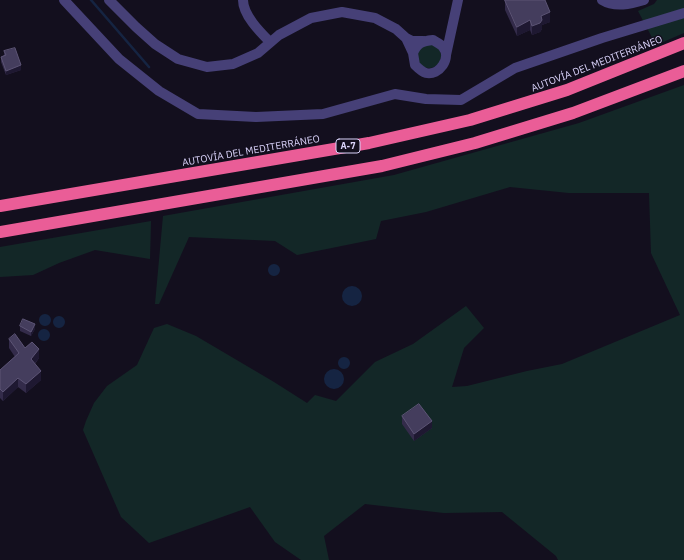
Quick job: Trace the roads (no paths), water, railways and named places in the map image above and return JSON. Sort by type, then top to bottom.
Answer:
[{"type":"highway","name":"AUTOVÍA DEL MEDITERRÁNEO","points":[[0,206],[369,143],[470,120],[567,90],[684,43]]},
{"type":"highway","points":[[0,232],[382,166],[476,143],[573,113],[684,71]]},
{"type":"street","points":[[64,0],[119,59],[159,91],[198,114],[256,117],[323,114],[396,94],[426,99],[461,100],[515,68],[602,38],[684,13]]},
{"type":"street","points":[[109,0],[155,44],[178,59],[207,67],[233,64],[258,53],[279,34],[311,18],[342,12],[375,18],[396,29],[412,41],[443,38],[450,32]]},
{"type":"street","points":[[243,0],[243,4],[255,27],[270,42]]},
{"type":"street","points":[[406,38],[413,53],[415,65],[426,73],[432,73],[440,68],[445,61],[458,0]]},
{"type":"street","points":[[602,0],[607,3],[629,5],[644,0]]},
{"type":"street","points":[[413,53],[415,48],[428,40]]},
{"type":"street","points":[[428,40],[443,47],[446,54],[445,61]]},
{"type":"water","points":[[272,264],[276,264],[280,270],[276,276],[272,276],[268,272],[268,268]]},
{"type":"water","points":[[352,286],[359,289],[362,296],[359,303],[352,306],[345,303],[342,296],[345,289]]},
{"type":"water","points":[[43,314],[47,314],[51,320],[47,326],[43,326],[39,322],[39,318]]},
{"type":"water","points":[[57,316],[61,316],[65,322],[61,328],[57,328],[53,324],[53,320]]},
{"type":"water","points":[[42,329],[46,329],[50,335],[46,341],[42,341],[38,337],[38,333]]},
{"type":"water","points":[[342,357],[346,357],[350,363],[346,369],[342,369],[338,365],[338,361]]},
{"type":"water","points":[[334,369],[341,372],[344,379],[341,386],[334,389],[327,386],[324,379],[327,372]]},
{"type":"waterway","points":[[91,0],[149,67]]}]
